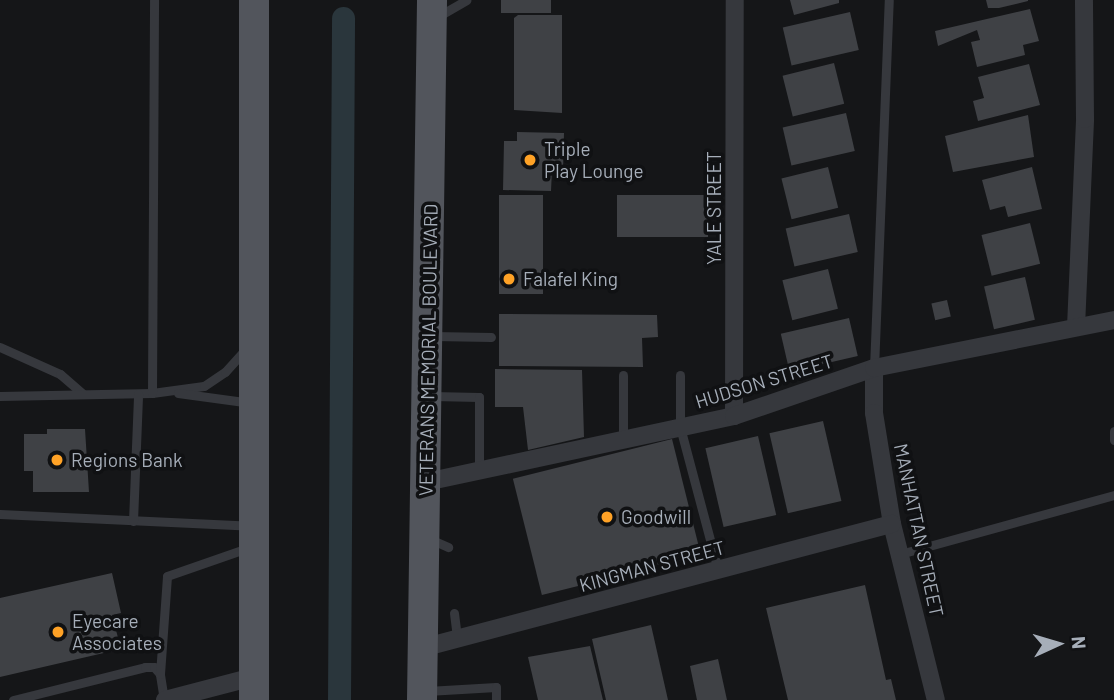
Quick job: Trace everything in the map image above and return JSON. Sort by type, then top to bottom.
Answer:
[{"type":"main road","points":[[253,689],[252,403],[257,5]]},
{"type":"main road","name":"VETERANS MEMORIAL BOULEVARD","points":[[422,696],[422,648],[436,542],[426,482],[426,7]]},
{"type":"street","name":"YALE STREET","points":[[734,416],[736,0]]},
{"type":"street","points":[[1076,327],[1085,119],[1084,0]]},
{"type":"street","name":"HUDSON STREET","points":[[426,482],[734,416],[874,368],[1114,320]]},
{"type":"street","name":"MANHATTAN STREET","points":[[874,368],[874,413],[892,524],[936,700]]},
{"type":"street","name":"KINGMAN STREET","points":[[422,648],[892,524]]},
{"type":"street","points":[[165,700],[253,689]]},
{"type":"lane","points":[[152,393],[155,0]]},
{"type":"lane","points":[[426,7],[466,0]]},
{"type":"lane","points":[[874,368],[889,0]]},
{"type":"lane","points":[[428,336],[491,337]]},
{"type":"lane","points":[[0,396],[138,394],[177,392],[204,386],[225,372],[254,339]]},
{"type":"lane","points":[[0,347],[60,374],[83,394]]},
{"type":"lane","points":[[623,375],[623,439]]},
{"type":"lane","points":[[680,375],[680,427],[718,570]]},
{"type":"lane","points":[[177,392],[252,403]]},
{"type":"lane","points":[[132,521],[138,394]]},
{"type":"lane","points":[[427,396],[479,397],[479,470]]},
{"type":"lane","points":[[1114,431],[1114,440]]},
{"type":"lane","points":[[900,554],[1114,495]]},
{"type":"lane","points":[[0,514],[132,521],[253,536]]},
{"type":"lane","points":[[165,700],[160,674],[167,576],[253,536]]},
{"type":"lane","points":[[454,613],[457,639]]},
{"type":"lane","points":[[13,700],[145,667],[153,667],[160,674]]},
{"type":"lane","points":[[422,696],[496,687],[496,700]]},
{"type":"building","points":[[501,0],[551,0],[551,13],[501,13]]},
{"type":"building","points":[[790,0],[839,0],[839,3],[794,15]]},
{"type":"building","points":[[986,0],[1028,0],[1028,1],[988,8]]},
{"type":"building","points":[[1030,9],[1039,41],[1023,45],[1025,55],[977,67],[971,42],[980,40],[977,30],[938,46],[935,31]]},
{"type":"building","points":[[850,12],[859,50],[792,66],[783,28]]},
{"type":"building","points":[[518,15],[562,15],[562,113],[514,110],[514,18]]},
{"type":"building","points":[[834,63],[844,104],[793,117],[783,76]]},
{"type":"building","points":[[1029,64],[1040,105],[978,121],[973,101],[984,98],[978,77]]},
{"type":"building","points":[[846,113],[855,151],[791,166],[783,128]]},
{"type":"building","points":[[1028,115],[1034,157],[953,172],[945,136]]},
{"type":"building","points":[[517,132],[564,133],[563,171],[552,170],[551,191],[503,190],[504,141],[517,141]]},
{"type":"building","points":[[828,167],[838,208],[792,219],[781,179]]},
{"type":"building","points":[[1032,167],[1042,209],[1008,217],[1005,206],[990,210],[982,180]]},
{"type":"building","points":[[499,195],[543,195],[543,294],[499,294]]},
{"type":"building","points":[[617,195],[708,195],[708,237],[617,237]]},
{"type":"building","points":[[849,214],[858,252],[794,267],[786,229]]},
{"type":"building","points":[[1030,223],[1040,264],[992,276],[981,235]]},
{"type":"building","points":[[828,269],[838,309],[792,320],[782,280]]},
{"type":"building","points":[[1025,277],[1035,320],[994,329],[984,286]]},
{"type":"building","points":[[947,300],[951,317],[935,320],[931,304]]},
{"type":"building","points":[[499,314],[657,315],[658,337],[642,338],[643,367],[499,366]]},
{"type":"building","points":[[849,318],[858,356],[790,372],[781,334]]},
{"type":"building","points":[[495,369],[582,370],[584,437],[528,450],[523,407],[495,407]]},
{"type":"building","points":[[823,421],[841,501],[788,513],[769,433]]},
{"type":"building","name":"Regions Bank","points":[[47,429],[85,429],[89,492],[33,492],[33,471],[24,471],[24,434],[47,434]]},
{"type":"building","points":[[758,436],[776,515],[724,527],[705,448]]},
{"type":"building","name":"Goodwill","points":[[672,439],[701,555],[542,595],[513,479]]},
{"type":"building","name":"Eyecare Associates","points":[[112,573],[121,613],[112,615],[121,649],[0,677],[0,598]]},
{"type":"building","points":[[865,585],[886,680],[891,679],[896,700],[788,700],[766,608]]},
{"type":"building","points":[[651,625],[668,700],[606,700],[592,639]]},
{"type":"building","points":[[590,646],[603,700],[538,700],[528,657]]},
{"type":"building","points":[[718,659],[727,700],[697,700],[690,666]]},
{"type":"waterway","points":[[339,700],[343,18]]},
{"type":"place","name":"Triple Play Lounge","points":[[530,160]]},
{"type":"place","name":"Falafel King","points":[[509,279]]},
{"type":"place","name":"Regions Bank","points":[[57,460]]},
{"type":"place","name":"Goodwill","points":[[607,517]]},
{"type":"place","name":"Eyecare Associates","points":[[58,632]]}]
